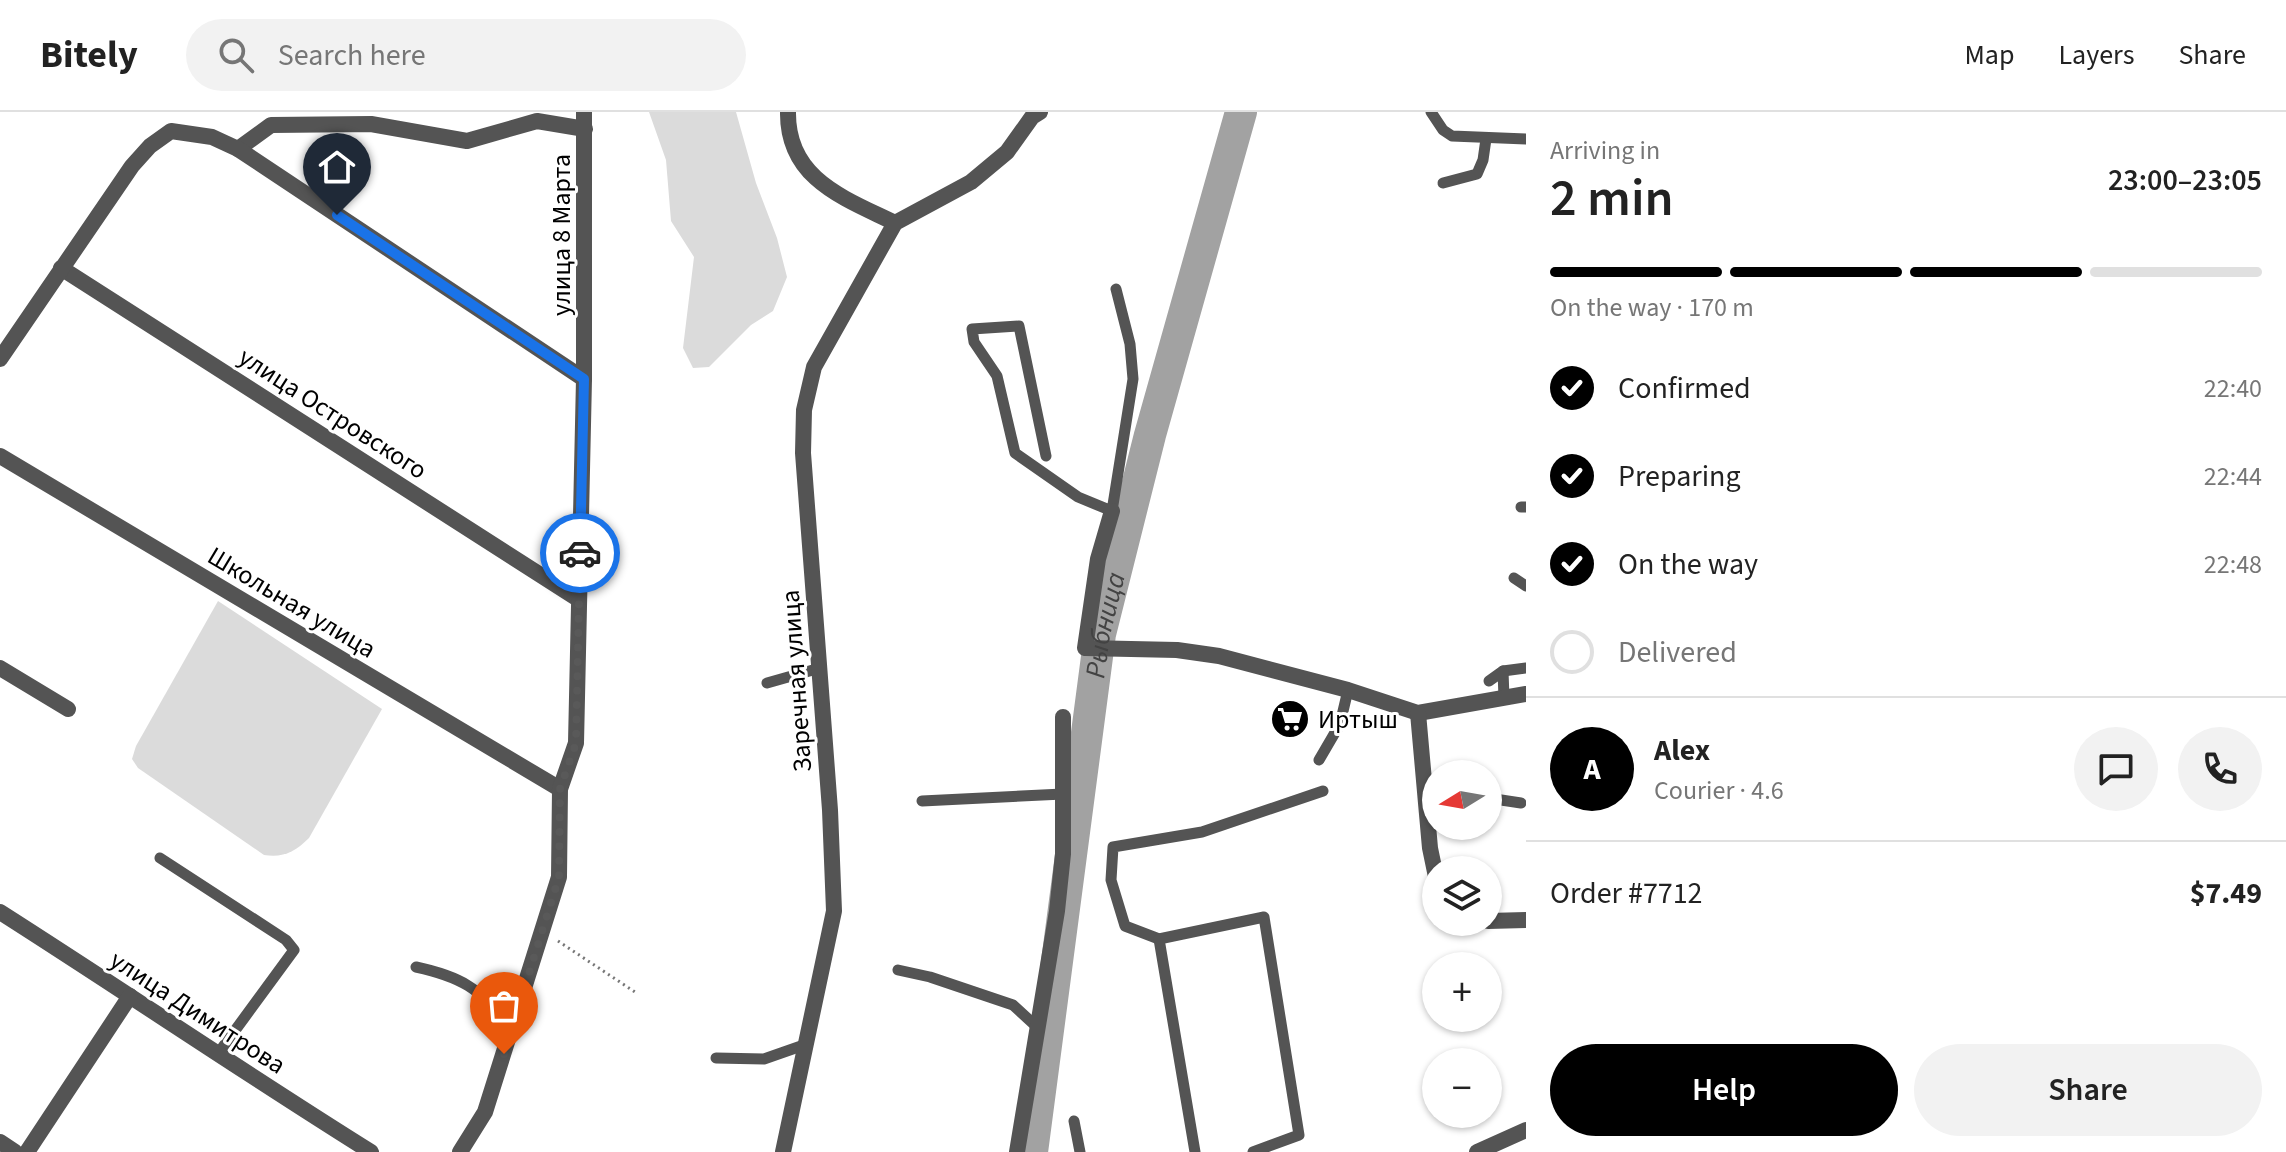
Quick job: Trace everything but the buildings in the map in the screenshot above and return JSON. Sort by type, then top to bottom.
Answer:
[{"type":"street","name":"улица 8 Марта","points":[[460,1152],[485,1112],[559,877],[560,789],[576,743],[584,379],[584,112]]},
{"type":"street","points":[[788,112],[793,148],[811,176],[845,198],[895,223],[971,182],[1007,152],[1032,117],[1040,112]]},
{"type":"street","points":[[238,149],[271,125],[371,124],[467,141],[537,121],[585,129]]},
{"type":"street","points":[[0,359],[132,166],[150,146],[171,131],[212,137],[238,149],[584,379]]},
{"type":"street","name":"Заречная улица","points":[[783,1152],[834,911],[830,810],[803,453],[804,410],[814,367],[895,223]]},
{"type":"street","name":"улица Островского","points":[[61,268],[578,599]]},
{"type":"street","name":"Школьная улица","points":[[0,456],[560,789]]},
{"type":"street","points":[[1112,511],[1098,559],[1085,648],[1177,650],[1219,656],[1348,690],[1418,713],[1526,694]]},
{"type":"street","points":[[0,668],[68,709]]},
{"type":"street","points":[[1418,713],[1426,760]]},
{"type":"street","points":[[1017,1152],[1057,911],[1063,854],[1063,717]]},
{"type":"street","name":"улица Димитрова","points":[[0,912],[371,1152]]},
{"type":"street","points":[[1502,921],[1526,920]]},
{"type":"street","points":[[27,1152],[130,996]]},
{"type":"street","points":[[1477,1152],[1526,1130]]},
{"type":"street","points":[[0,1142],[15,1152]]},
{"type":"lane","points":[[1431,112],[1443,130],[1452,136],[1526,139]]},
{"type":"lane","points":[[1443,183],[1477,174],[1486,139]]},
{"type":"lane","points":[[1046,456],[1019,326],[972,329],[974,342],[997,376],[1015,453],[1078,497],[1112,511],[1133,379],[1130,344],[1116,289]]},
{"type":"lane","points":[[1514,578],[1526,586]]},
{"type":"lane","points":[[767,683],[820,668]]},
{"type":"lane","points":[[1489,681],[1503,671],[1526,668]]},
{"type":"lane","points":[[1503,671],[1504,698]]},
{"type":"lane","points":[[1319,760],[1340,724],[1348,690]]},
{"type":"lane","points":[[1253,1152],[1299,1135],[1264,917],[1159,939],[1125,926],[1111,880],[1113,847],[1202,832],[1323,791]]},
{"type":"lane","points":[[922,801],[1063,794]]},
{"type":"lane","points":[[1502,800],[1521,803]]},
{"type":"lane","points":[[160,858],[286,940],[294,950],[217,1055]]},
{"type":"lane","points":[[1159,939],[1195,1152]]},
{"type":"lane","points":[[416,967],[443,973],[474,987],[513,1025]]},
{"type":"lane","points":[[898,970],[930,977],[1013,1005],[1038,1028]]},
{"type":"lane","points":[[716,1058],[764,1059],[804,1045]]},
{"type":"lane","points":[[1074,1121],[1080,1152]]},
{"type":"path","points":[[541,930],[635,992]]},
{"type":"shaded area","points":[[649,112],[736,112],[787,277],[773,311],[751,325],[709,367],[693,368],[683,348],[694,257],[671,221],[666,160]]},
{"type":"shaded area","points":[[218,601],[382,709],[309,838],[283,855],[264,855],[138,768],[132,759],[136,746]]},
{"type":"waterway","name":"Рыбница","points":[[1032,1152],[1100,634],[1150,435],[1241,112]]},
{"type":"way so far","points":[[504,1054],[559,877],[560,789],[576,743],[580,553]]},
{"type":"place","name":"Иртыш","points":[[1290,719]]},
{"type":"route","points":[[337,215],[584,379],[580,553]]}]
